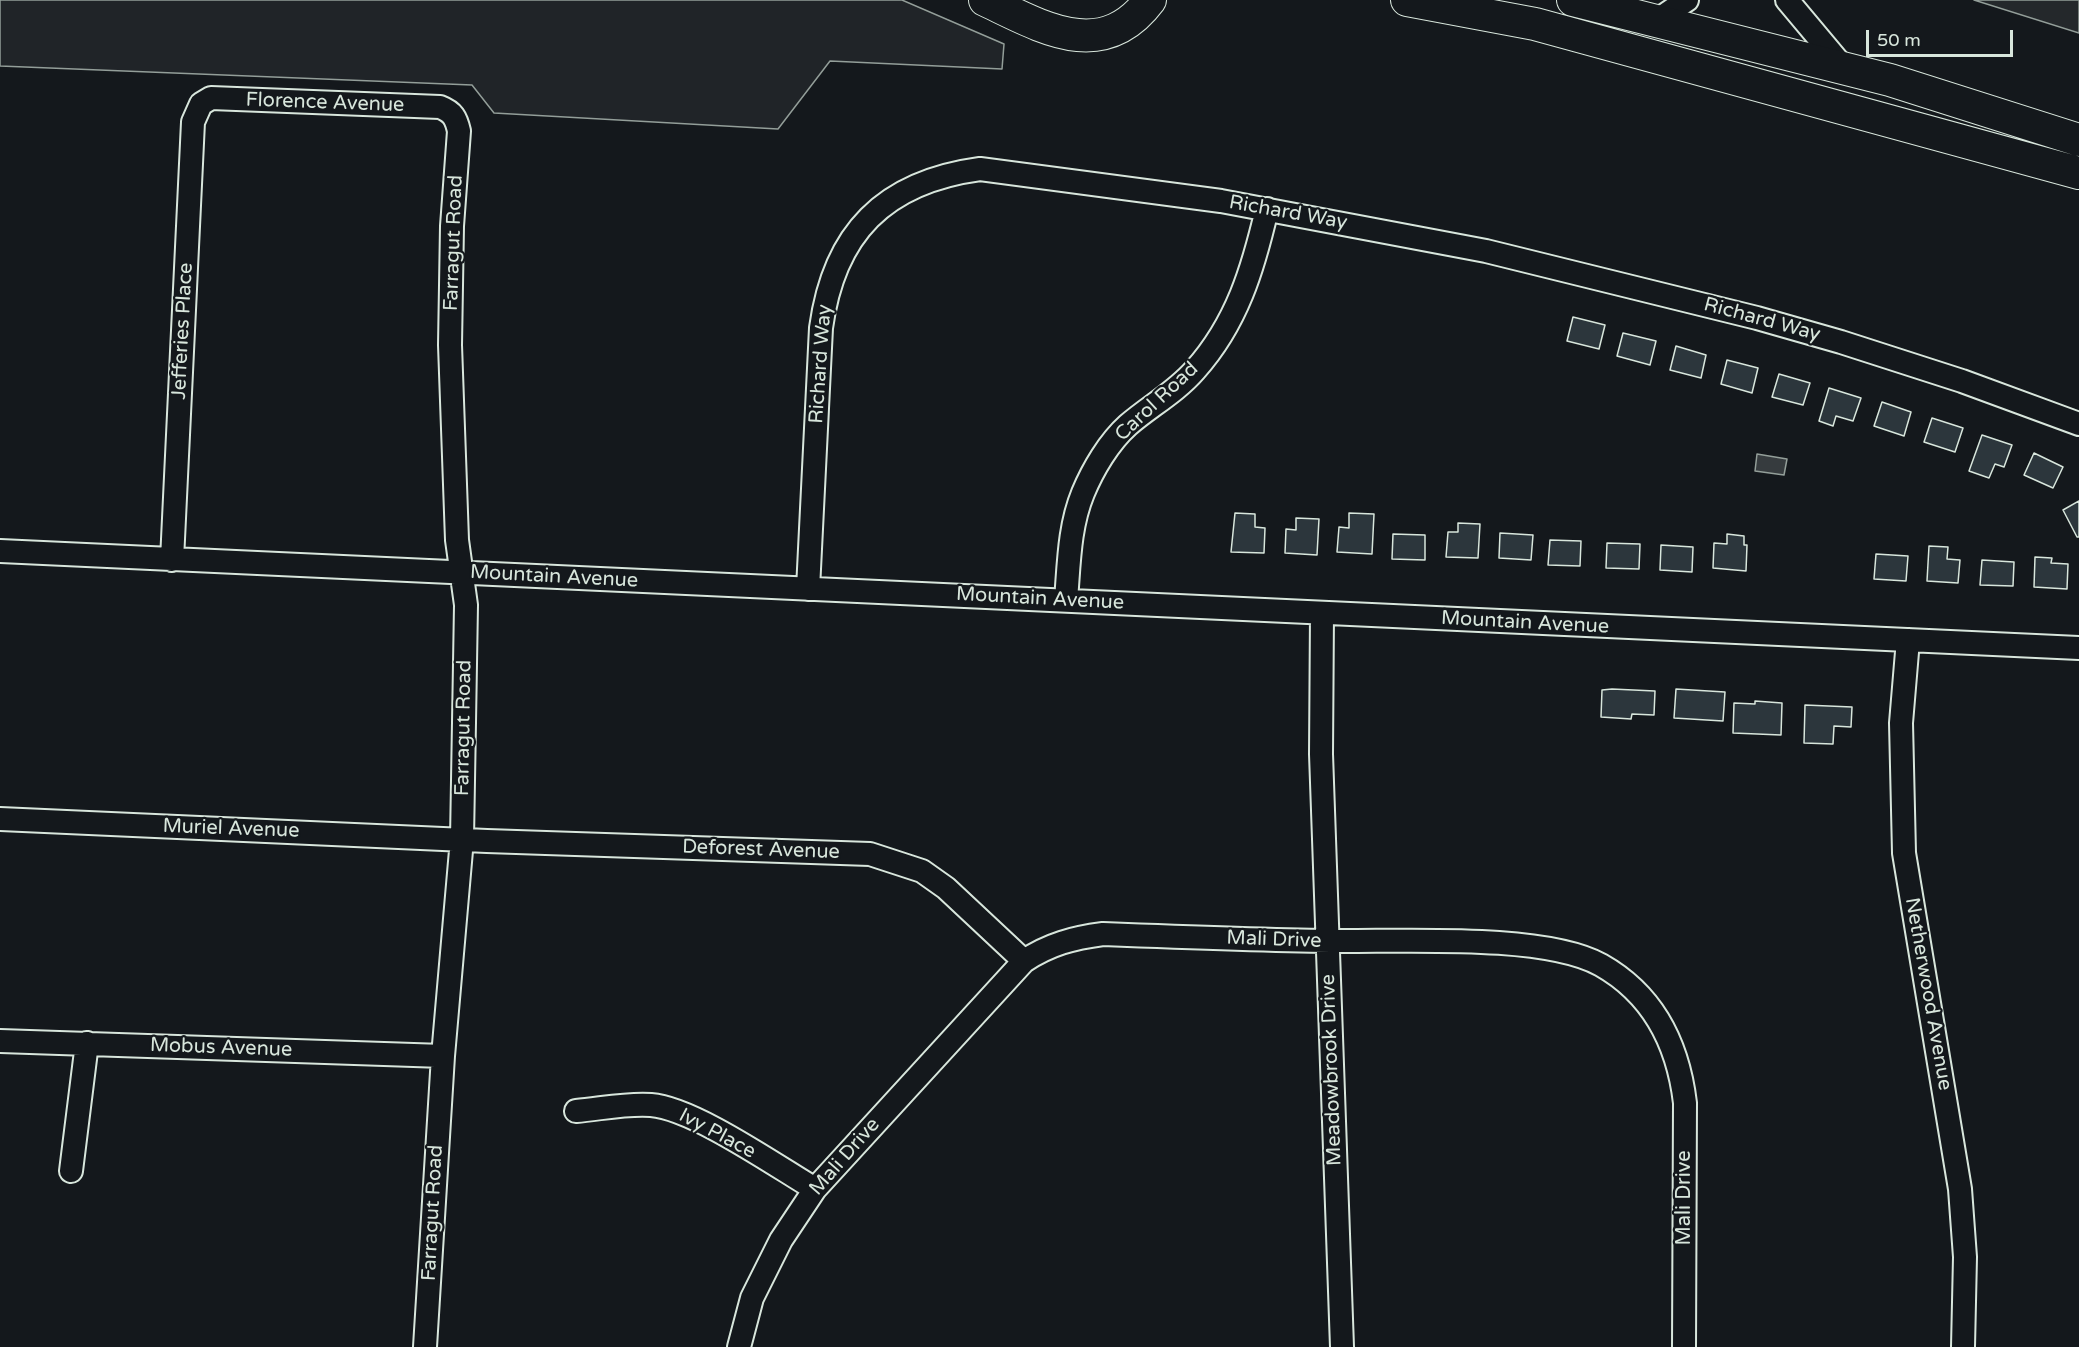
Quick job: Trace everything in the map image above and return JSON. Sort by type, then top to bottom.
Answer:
[{"type":"highway","points":[[985,0],[1053,32],[1084,37],[1111,31],[1129,22],[1150,0]]},
{"type":"highway","points":[[1407,0],[1535,24],[2079,173]]},
{"type":"highway","points":[[1574,0],[1890,80],[2079,140]]},
{"type":"street","points":[[1656,21],[1687,0]]},
{"type":"street","points":[[1787,0],[1844,68]]},
{"type":"street","name":"Florence Avenue","points":[[201,104],[211,98],[440,107],[450,111]]},
{"type":"street","name":"Jefferies Place","points":[[172,560],[193,122],[201,104]]},
{"type":"street","name":"Farragut Road","points":[[425,1347],[443,1056],[462,839],[466,605],[457,540],[450,345],[453,226],[459,132],[456,120],[450,111]]},
{"type":"street","name":"Richard Way","points":[[808,589],[821,328],[825,294],[836,264],[852,236],[875,212],[900,194],[926,180],[953,172],[980,169],[1267,209],[1486,250],[1758,318],[1962,381],[2079,424]]},
{"type":"street","name":"Carol Road","points":[[1066,600],[1073,522],[1096,466],[1128,425],[1159,402],[1195,370],[1219,339],[1245,291],[1267,209]]},
{"type":"street","name":"Mountain Avenue","points":[[0,551],[2079,648]]},
{"type":"street","name":"Meadowbrook Drive","points":[[1322,613],[1321,754],[1341,1347]]},
{"type":"street","name":"Netherwood Avenue","points":[[1908,640],[1901,723],[1904,853],[1960,1189],[1965,1257],[1963,1347]]},
{"type":"street","name":"Muriel Avenue","points":[[0,819],[462,839]]},
{"type":"street","name":"Deforest Avenue","points":[[462,839],[870,854],[922,871],[946,888],[1024,961]]},
{"type":"street","name":"Mali Drive","points":[[739,1347],[752,1298],[781,1240],[815,1190],[1024,961],[1046,946],[1068,939],[1103,934],[1503,944],[1541,949],[1599,964],[1624,980],[1639,995],[1671,1041],[1682,1072],[1685,1103],[1684,1347]]},
{"type":"street","name":"Mobus Avenue","points":[[0,1041],[443,1056]]},
{"type":"street","points":[[71,1171],[87,1043]]},
{"type":"street","name":"Ivy Place","points":[[576,1111],[650,1105],[672,1110],[695,1119],[815,1190]]},
{"type":"shaded area","points":[[0,0],[902,0],[1004,44],[1002,69],[830,61],[778,129],[494,113],[472,85],[0,66]]},
{"type":"shaded area","points":[[1974,0],[2079,0],[2079,33]]},
{"type":"shaded area","points":[[1757,454],[1787,459],[1784,475],[1755,471]]},
{"type":"building","points":[[1573,317],[1605,325],[1599,349],[1567,341]]},
{"type":"building","points":[[1623,333],[1656,341],[1650,365],[1617,356]]},
{"type":"building","points":[[1676,346],[1706,355],[1701,378],[1670,370]]},
{"type":"building","points":[[1727,360],[1758,368],[1752,393],[1721,384]]},
{"type":"building","points":[[1779,374],[1810,383],[1803,405],[1772,397]]},
{"type":"building","points":[[1829,388],[1861,398],[1853,421],[1836,416],[1833,426],[1819,421]]},
{"type":"building","points":[[1882,402],[1911,412],[1904,436],[1874,426]]},
{"type":"building","points":[[1932,418],[1963,428],[1955,452],[1924,442]]},
{"type":"building","points":[[1982,435],[2012,445],[2004,467],[1995,464],[1989,478],[1969,471]]},
{"type":"building","points":[[2034,453],[2063,467],[2053,488],[2024,475]]},
{"type":"building","points":[[2079,501],[2079,537],[2077,537],[2063,510]]},
{"type":"building","points":[[1235,513],[1255,514],[1255,527],[1265,528],[1264,553],[1231,552]]},
{"type":"building","points":[[1349,513],[1374,514],[1372,554],[1337,552],[1339,527],[1349,528]]},
{"type":"building","points":[[1296,518],[1319,519],[1317,555],[1285,553],[1286,529],[1296,530]]},
{"type":"building","points":[[1458,523],[1480,524],[1478,558],[1446,557],[1448,532],[1458,532]]},
{"type":"building","points":[[1500,533],[1533,535],[1531,560],[1499,558]]},
{"type":"building","points":[[1393,534],[1425,535],[1425,560],[1392,559]]},
{"type":"building","points":[[1727,534],[1744,536],[1744,545],[1747,545],[1746,571],[1713,568],[1714,543],[1727,544]]},
{"type":"building","points":[[1550,540],[1581,541],[1580,566],[1548,565]]},
{"type":"building","points":[[1607,543],[1640,544],[1639,569],[1606,568]]},
{"type":"building","points":[[1661,545],[1693,547],[1692,572],[1660,570]]},
{"type":"building","points":[[1929,546],[1948,547],[1947,559],[1960,560],[1958,583],[1927,581]]},
{"type":"building","points":[[1876,554],[1908,556],[1906,581],[1874,579]]},
{"type":"building","points":[[2035,557],[2052,558],[2051,563],[2068,564],[2067,589],[2034,587]]},
{"type":"building","points":[[1982,560],[2014,562],[2013,586],[1980,585]]},
{"type":"building","points":[[1676,689],[1725,692],[1723,721],[1674,718]]},
{"type":"building","points":[[1602,690],[1655,691],[1654,715],[1632,714],[1631,719],[1601,717]]},
{"type":"building","points":[[1755,701],[1782,703],[1781,735],[1733,733],[1734,703],[1755,704]]},
{"type":"building","points":[[1805,705],[1852,707],[1851,727],[1834,726],[1833,744],[1804,743]]}]
